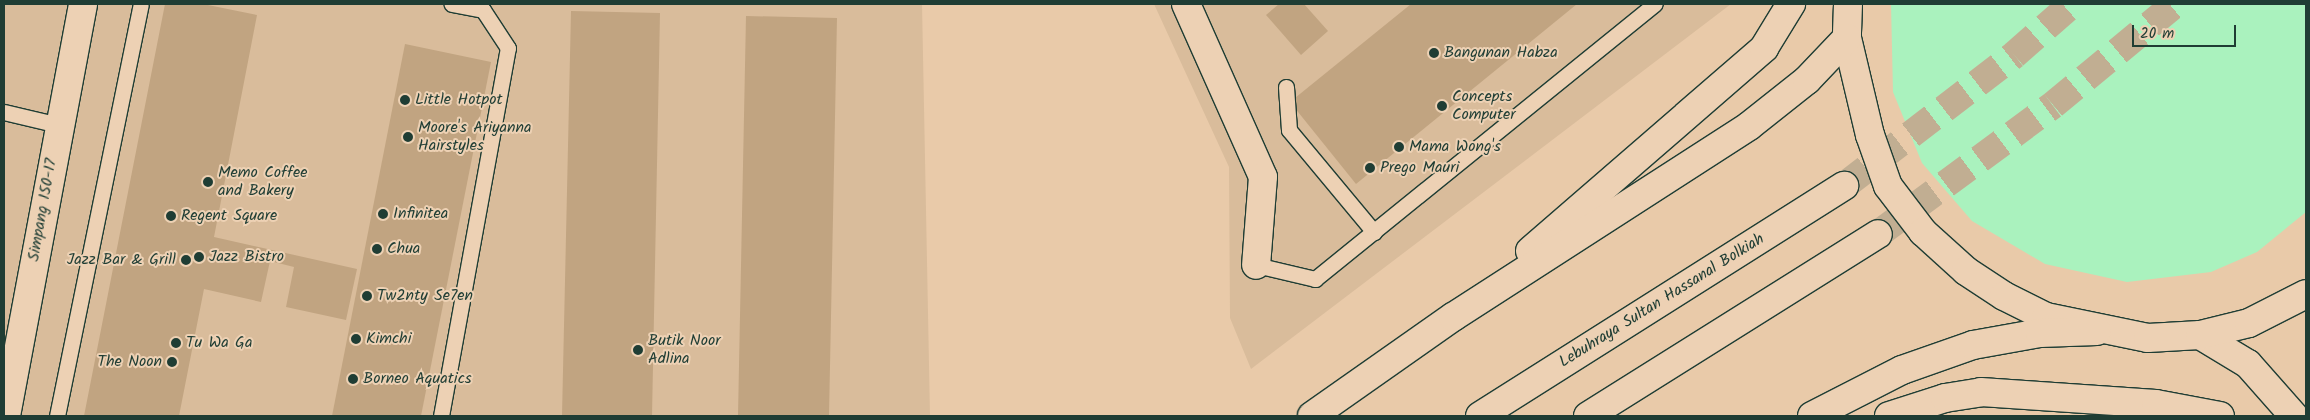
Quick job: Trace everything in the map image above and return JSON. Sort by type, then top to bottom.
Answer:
[{"type":"main road","name":"Simpang 150-17","points":[[6,416],[83,4]]},
{"type":"main road","points":[[1186,4],[1263,176],[1256,265]]},
{"type":"main road","points":[[1452,317],[1764,48],[1791,4]]},
{"type":"main road","points":[[1847,5],[1847,38],[1870,136],[1888,186],[1923,232],[1966,271],[2004,296],[2046,317],[2096,331],[2148,338],[2200,335],[2248,324],[2306,294]]},
{"type":"main road","points":[[1312,416],[1452,317],[1749,126],[1807,80],[1847,38]]},
{"type":"main road","name":"Lebuhraya Sultan Hassanal Bolkiah","points":[[1480,416],[1844,186]]},
{"type":"main road","points":[[1588,416],[1878,234]]},
{"type":"main road","points":[[1812,416],[1902,370],[1973,345],[2040,333],[2096,331]]},
{"type":"main road","points":[[2200,335],[2248,364],[2294,416]]},
{"type":"main road","points":[[1889,416],[1944,398],[1989,392],[2156,404],[2220,416]]},
{"type":"lane","points":[[57,416],[141,4]]},
{"type":"lane","points":[[441,416],[508,48],[483,10],[452,4]]},
{"type":"lane","points":[[1256,265],[1315,279],[1654,4]]},
{"type":"lane","points":[[1286,87],[1289,130],[1374,232]]},
{"type":"lane","points":[[4,112],[59,125]]},
{"type":"shaded area","points":[[4,4],[922,4],[930,416],[4,416]]},
{"type":"shaded area","points":[[1154,4],[1731,4],[1251,369],[1230,318],[1229,167]]},
{"type":"green space","points":[[1891,4],[2306,4],[2306,212],[2257,252],[2211,272],[2127,282],[2045,264],[1972,221],[1922,163],[1893,92]]},
{"type":"building","name":"Regent Square","points":[[165,4],[203,4],[257,15],[214,237],[357,269],[346,320],[286,307],[294,267],[270,261],[261,302],[204,289],[179,416],[84,416]]},
{"type":"building","points":[[1279,4],[1304,4],[1328,31],[1301,55],[1266,15]]},
{"type":"building","name":"Bangunan Habza","points":[[1411,4],[1577,4],[1356,184],[1290,102]]},
{"type":"building","points":[[571,11],[660,13],[652,416],[562,416]]},
{"type":"building","points":[[746,16],[837,18],[829,416],[738,416]]},
{"type":"building","points":[[405,44],[491,62],[421,416],[332,416]]},
{"type":"tunnel","points":[[1844,186],[2014,55],[2072,4]]},
{"type":"tunnel","points":[[1878,234],[2053,105],[2175,4]]},
{"type":"place","name":"Bangunan Habza","points":[[1434,53]]},
{"type":"place","name":"Little Hotpot","points":[[405,100]]},
{"type":"place","name":"Concepts Computer","points":[[1442,106]]},
{"type":"place","name":"Moore's Ariyanna Hairstyles","points":[[408,137]]},
{"type":"place","name":"Mama Wong's","points":[[1399,147]]},
{"type":"place","name":"Prego Mauri","points":[[1370,168]]},
{"type":"place","name":"Memo Coffee and Bakery","points":[[208,182]]},
{"type":"place","name":"Infinitea","points":[[383,214]]},
{"type":"place","name":"Regent Square","points":[[171,216]]},
{"type":"place","name":"Chua","points":[[377,249]]},
{"type":"place","name":"Jazz Bistro","points":[[199,257]]},
{"type":"place","name":"Jazz Bar & Grill","points":[[186,260]]},
{"type":"place","name":"Tw2nty Se7en","points":[[367,296]]},
{"type":"place","name":"Kimchi","points":[[356,339]]},
{"type":"place","name":"Tu Wa Ga","points":[[176,343]]},
{"type":"place","name":"Butik Noor Adlina","points":[[638,350]]},
{"type":"place","name":"The Noon","points":[[172,362]]},
{"type":"place","name":"Borneo Aquatics","points":[[353,379]]}]
